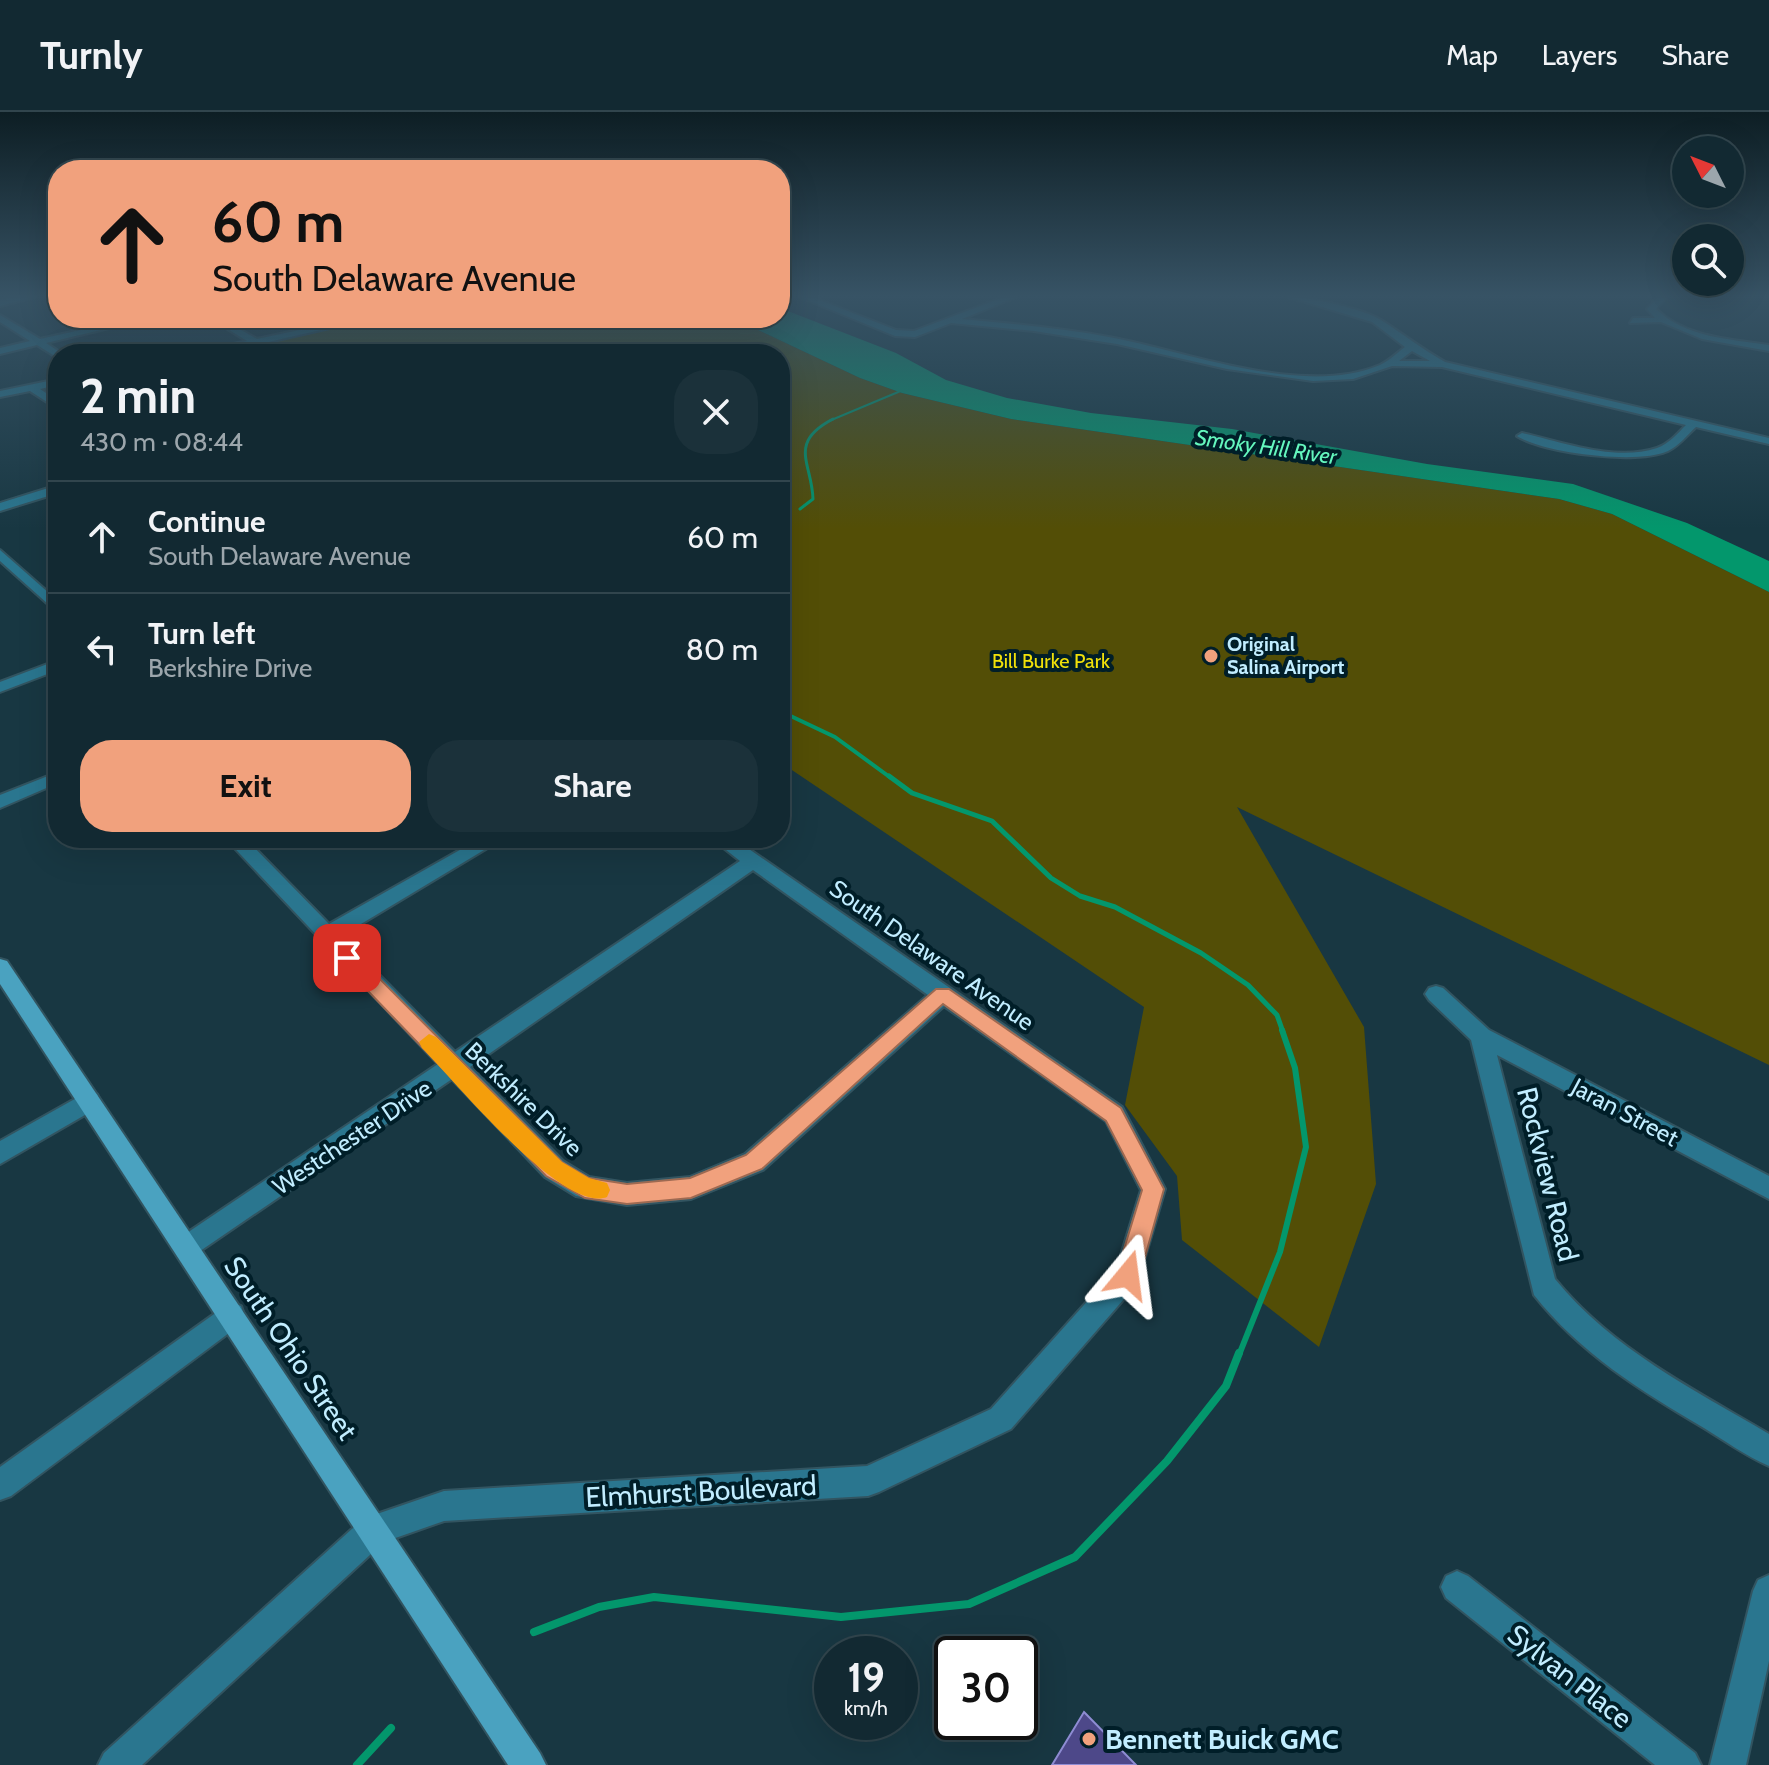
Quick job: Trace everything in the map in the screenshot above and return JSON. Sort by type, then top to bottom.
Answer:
[{"type":"main road","name":"South Ohio Street","points":[[0,967],[528,1765]]},
{"type":"street","points":[[1272,374],[1351,374]]},
{"type":"street","points":[[1486,374],[1769,441]]},
{"type":"street","points":[[0,394],[48,384]]},
{"type":"street","points":[[32,388],[48,399]]},
{"type":"street","points":[[1522,436],[1615,454],[1644,454],[1664,450],[1695,422]]},
{"type":"street","points":[[0,507],[48,492]]},
{"type":"street","points":[[0,554],[48,600]]},
{"type":"street","points":[[0,687],[48,669]]},
{"type":"street","points":[[0,802],[48,781]]},
{"type":"street","name":"Berkshire Drive","points":[[243,848],[554,1169],[585,1188],[627,1194],[691,1188],[754,1162],[943,994]]},
{"type":"street","points":[[326,935],[478,848]]},
{"type":"street","name":"South Delaware Avenue","points":[[734,848],[1114,1114]]},
{"type":"street","name":"Westchester Drive","points":[[187,1248],[753,861]]},
{"type":"street","name":"Jaran Street","points":[[1436,994],[1481,1036],[1769,1188]]},
{"type":"street","name":"Rockview Road","points":[[1481,1036],[1543,1286],[1556,1304],[1595,1341],[1769,1451]]},
{"type":"street","points":[[0,1153],[89,1101]]},
{"type":"street","name":"Elmhurst Boulevard","points":[[116,1765],[374,1530],[444,1506],[868,1481],[1001,1419],[1128,1275],[1153,1189],[1114,1114]]},
{"type":"street","points":[[0,1485],[231,1315]]},
{"type":"street","name":"Sylvan Place","points":[[1457,1587],[1683,1765]]},
{"type":"street","points":[[1728,1765],[1769,1591]]},
{"type":"green space","name":"Bill Burke Park","points":[[790,374],[852,374],[902,393],[1011,419],[1559,499],[1612,514],[1769,592],[1769,1065],[1237,807],[1364,1027],[1376,1184],[1319,1347],[1182,1240],[1177,1176],[1125,1105],[1144,1007],[790,769]]},
{"type":"water","name":"Smoky Hill River","points":[[852,374],[935,374],[1007,398],[1091,413],[1232,429],[1427,464],[1573,484],[1687,523],[1769,561],[1769,592],[1612,514],[1559,499],[1011,419],[902,393]]},
{"type":"building","name":"Bennett Buick GMC","points":[[1084,1712],[1136,1765],[1052,1765]]},
{"type":"waterway","points":[[832,420],[903,390]]},
{"type":"waterway","points":[[800,509],[813,499],[806,445],[819,428],[832,420]]},
{"type":"waterway","points":[[790,716],[835,737],[891,778]]},
{"type":"waterway","points":[[889,776],[912,793],[992,821],[1051,878],[1080,896],[1115,907],[1201,953],[1248,985],[1277,1015],[1283,1032]]},
{"type":"waterway","points":[[1239,1355],[1280,1252],[1306,1147],[1295,1068],[1282,1030]]},
{"type":"waterway","points":[[534,1632],[599,1607],[654,1597],[841,1617],[969,1604],[1075,1557],[1167,1461],[1226,1386],[1239,1353]]},
{"type":"waterway","points":[[357,1765],[391,1728]]},
{"type":"slow traffic","points":[[429,1042],[554,1169],[585,1188],[599,1190]]},
{"type":"place","name":"Original Salina Airport","points":[[1211,656]]},
{"type":"place","name":"Bennett Buick GMC","points":[[1089,1739]]},
{"type":"route","points":[[347,958],[554,1169],[585,1188],[627,1194],[691,1188],[754,1162],[943,994],[1114,1114],[1153,1189],[1128,1275]]}]
